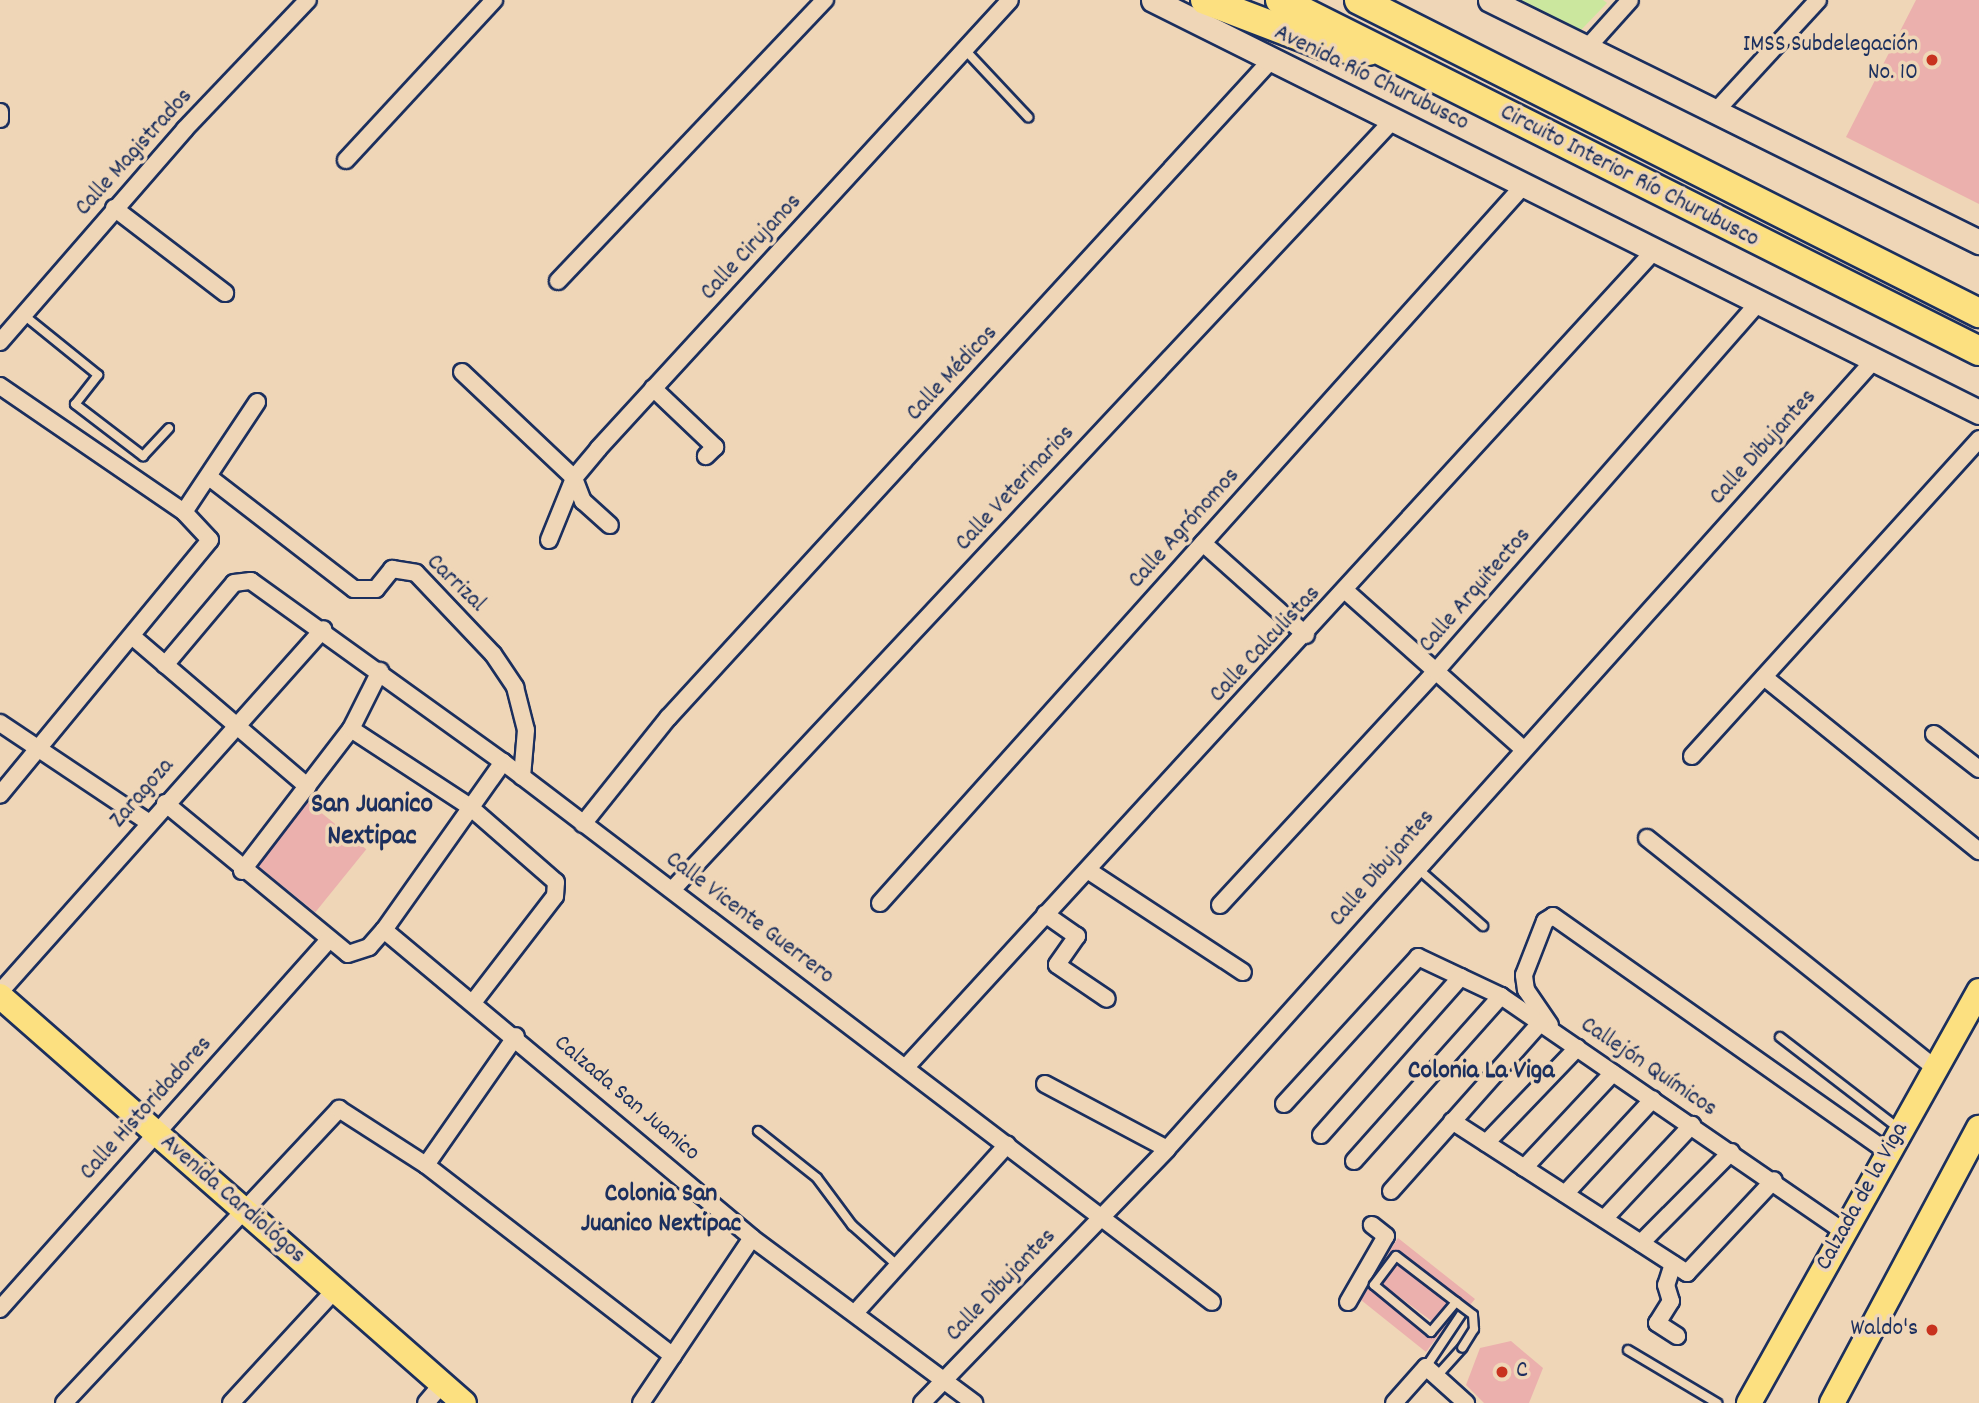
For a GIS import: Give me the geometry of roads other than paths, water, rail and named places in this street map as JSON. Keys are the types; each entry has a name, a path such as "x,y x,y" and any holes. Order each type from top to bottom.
{"highway":[{"path":"1205,0 1328,47 1386,53"},
{"name":"Circuito Interior Río Churubusco","path":"1280,0 1979,351"},
{"name":"Circuito Interior Río Churubusco","path":"1359,0 1979,313"},
{"path":"1383,0 1406,23"}],"main road":[{"name":"Avenida Río Churubusco","path":"1153,0 1979,411"},
{"path":"1490,0 1979,242"},
{"name":"Calzada de la Viga","path":"1749,1403 1979,991"},
{"name":"Avenida Cardiológos","path":"0,994 243,1211 464,1403"},
{"path":"1833,1402 1971,1162 1979,1128"}],"street":[{"name":"Calle Magistrados","path":"0,342 25,316 114,208 308,0"},
{"path":"346,160 494,0"},
{"path":"558,281 825,0"},
{"name":"Calle Cirujanos","path":"549,540 574,478 653,388 966,51 1010,0"},
{"path":"1587,48 1630,0"},
{"path":"1716,111 1818,0"},
{"name":"Calle Médicos","path":"583,824 668,718 1272,59"},
{"name":"Calle Veterinarios","path":"672,890 1393,120"},
{"name":"Calle Agrónomos","path":"880,903 1524,185"},
{"path":"114,208 225,293"},
{"name":"Calle Calculistas","path":"906,1067 1045,914 1089,871 1347,593 1655,250"},
{"name":"Calle Arquitectos","path":"1220,905 1436,671 1759,302"},
{"name":"Calle Dibujantes","path":"922,1403 1167,1149 1415,866 1875,359"},
{"path":"462,372 574,478 583,500 610,525"},
{"path":"0,386 184,512 209,535 207,546 0,795"},
{"path":"653,388 715,447 706,456"},
{"path":"184,512 257,402"},
{"path":"1692,756 1979,439"},
{"name":"Carrizal","path":"209,477 354,589 376,589 393,569 416,573 493,654 515,687 526,730 522,777"},
{"path":"1203,543 1306,635"},
{"name":"Calle Vicente Guerrero","path":"165,665 234,583 251,581 323,629 503,762 1213,1302"},
{"path":"1347,593 1522,748"},
{"name":"Zaragoza","path":"0,994 233,724 323,629"},
{"path":"133,637 308,787"},
{"path":"242,871 351,729 380,671"},
{"path":"1764,677 1979,851"},
{"path":"0,723 148,822"},
{"path":"351,729 470,807 556,883 555,896 474,1001"},
{"path":"1934,734 1979,769"},
{"path":"165,803 242,871 348,954 369,947 384,930 503,762"},
{"path":"1647,838 1935,1068"},
{"path":"1089,871 1243,972"},
{"path":"1045,914 1077,936 1057,965 1107,999"},
{"path":"1555,1033 1526,990 1524,975 1545,921 1553,916 1888,1152"},
{"name":"Calzada San Juanico","path":"384,930 516,1036 752,1238 975,1403"},
{"name":"Calle Historidadores","path":"0,1309 328,941"},
{"name":"Callejón Químicos","path":"1284,1104 1418,957 1501,996 1774,1180 1843,1231"},
{"path":"1321,1135 1461,978"},
{"path":"1354,1161 1501,996"},
{"path":"1391,1191 1540,1023"},
{"path":"426,1165 516,1036"},
{"path":"1486,1143 1577,1048"},
{"path":"1524,1168 1614,1073"},
{"path":"1045,1084 1167,1149"},
{"path":"1565,1194 1653,1099"},
{"path":"64,1403 331,1114 348,1111 426,1165 673,1356"},
{"path":"1452,1121 1687,1273 1774,1180"},
{"path":"1604,1219 1692,1125"},
{"path":"855,1313 1007,1145"},
{"path":"1641,1243 1731,1152"},
{"path":"1348,1302 1386,1236 1372,1224"},
{"path":"640,1403 752,1238"},
{"path":"1673,1264 1666,1285 1671,1301 1657,1324 1677,1336"},
{"path":"232,1403 335,1290"},
{"path":"1394,1403 1432,1371 1466,1403"},
{"path":"426,1403 442,1384"}],"lane":[{"path":"966,51 1028,117"},
{"path":"25,316 98,375 75,404 144,456 169,428"},
{"path":"1415,866 1483,926"},
{"path":"1780,1037 1901,1130"},
{"path":"758,1131 817,1178 852,1225 898,1266"},
{"path":"1432,1371 1462,1348 1476,1321 1456,1302 1396,1256 1374,1285 1431,1332 1456,1302"},
{"path":"1432,1371 1443,1338 1462,1313"},
{"path":"1628,1350 1717,1403"}],"place":[{"name":"IMSS Subdelegación No. 10","path":"1932,60"},
{"name":"Waldo's","path":"1932,1330"},
{"name":"C","path":"1502,1372"}],"district":[{"name":"San Juanico Nextipac","path":"372,822"},
{"name":"Colonia La Viga","path":"1481,1072"},
{"name":"Colonia San Juanico Nextipac","path":"661,1210"}]}
